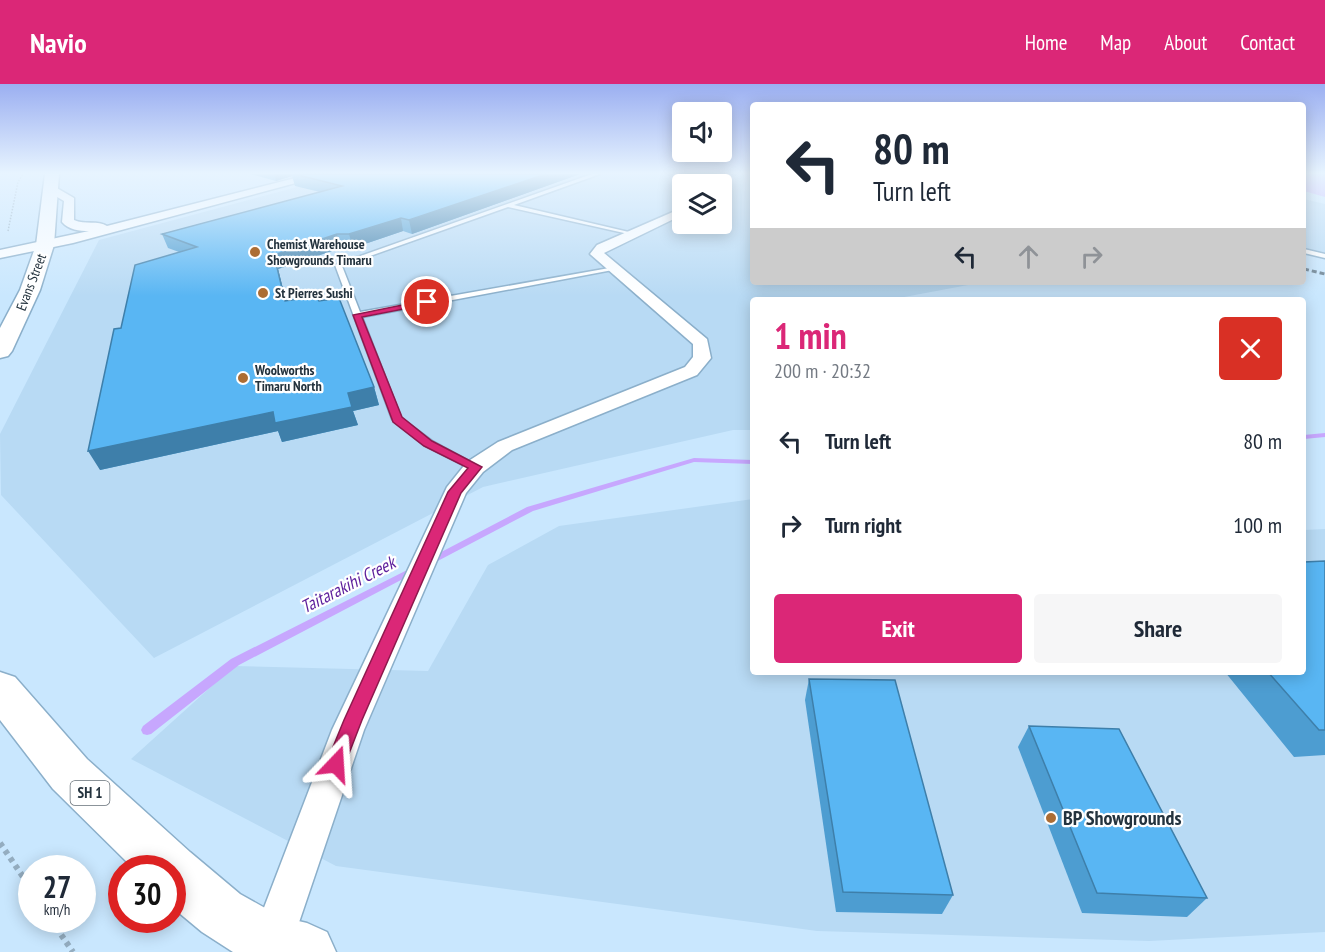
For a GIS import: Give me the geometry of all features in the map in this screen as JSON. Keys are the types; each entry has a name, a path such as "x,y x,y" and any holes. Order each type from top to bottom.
{"highway":[{"name":"Evans Street","path":"0,351 30,290 45,245 48,215"},
{"name":"SH 1","path":"0,689 70,774 156,855"},
{"name":"SH 1","path":"186,882 221,913 282,949"}],"street":[{"path":"69,215 68,222 72,225 122,227"},
{"path":"0,254 170,215"},
{"path":"282,949 348,730 455,492 475,467 505,446 691,371 702,358 701,343 597,254 602,248 672,216"},
{"path":"0,260 19,263 36,271"}],"lane":[{"path":"475,467 428,443 397,419 338,265 482,215"},
{"path":"549,215 632,234"},
{"path":"1306,251 1325,256"},
{"path":"357,315 615,269"}],"path":[{"path":"8,232 11,215"},
{"path":"0,843 18,869"},
{"path":"60,933 73,952"}],"shaded area":[{"path":"194,215 672,215 672,234 732,234 732,215 750,215 750,285 968,285 904,297 750,297 750,430 733,430 483,487 154,658 1,495 0,434 99,240"},
{"path":"1306,215 1325,215 1325,259 1306,254"},
{"path":"750,499 750,675 1306,675 1306,530 1325,529 1325,932 1149,941 817,931 336,866 131,759 234,666 428,671 488,565 559,526"}],"building":[{"path":"235,215 425,215 409,220 401,218 349,234 337,234 274,255 285,301 317,296 319,301 339,298 374,387 348,393 352,407 275,423 273,412 88,451 114,329 121,328 135,265 197,247 162,234"},
{"path":"1325,561 1325,730 1319,730 1271,675 1306,675 1306,562"},
{"path":"809,679 895,680 953,895 843,892"},
{"path":"1029,726 1119,729 1207,898 1097,893"}],"waterway":[{"name":"Taitarakihi Creek","path":"1306,437 1325,435"},
{"name":"Taitarakihi Creek","path":"429,562 530,509 694,460 750,462"},
{"name":"Taitarakihi Creek","path":"147,730 235,662 417,568"}],"railway":[{"path":"1306,269 1325,274"}],"place":[{"name":"Chemist Warehouse Showgrounds Timaru","path":"255,252"},
{"name":"St Pierres Sushi","path":"263,293"},
{"name":"Woolworths Timaru North","path":"243,378"},
{"name":"BP Showgrounds","path":"1051,818"}],"route":[{"path":"336,764 353,720 455,492 475,467 428,443 397,419 383,388 357,315 427,302"}]}
